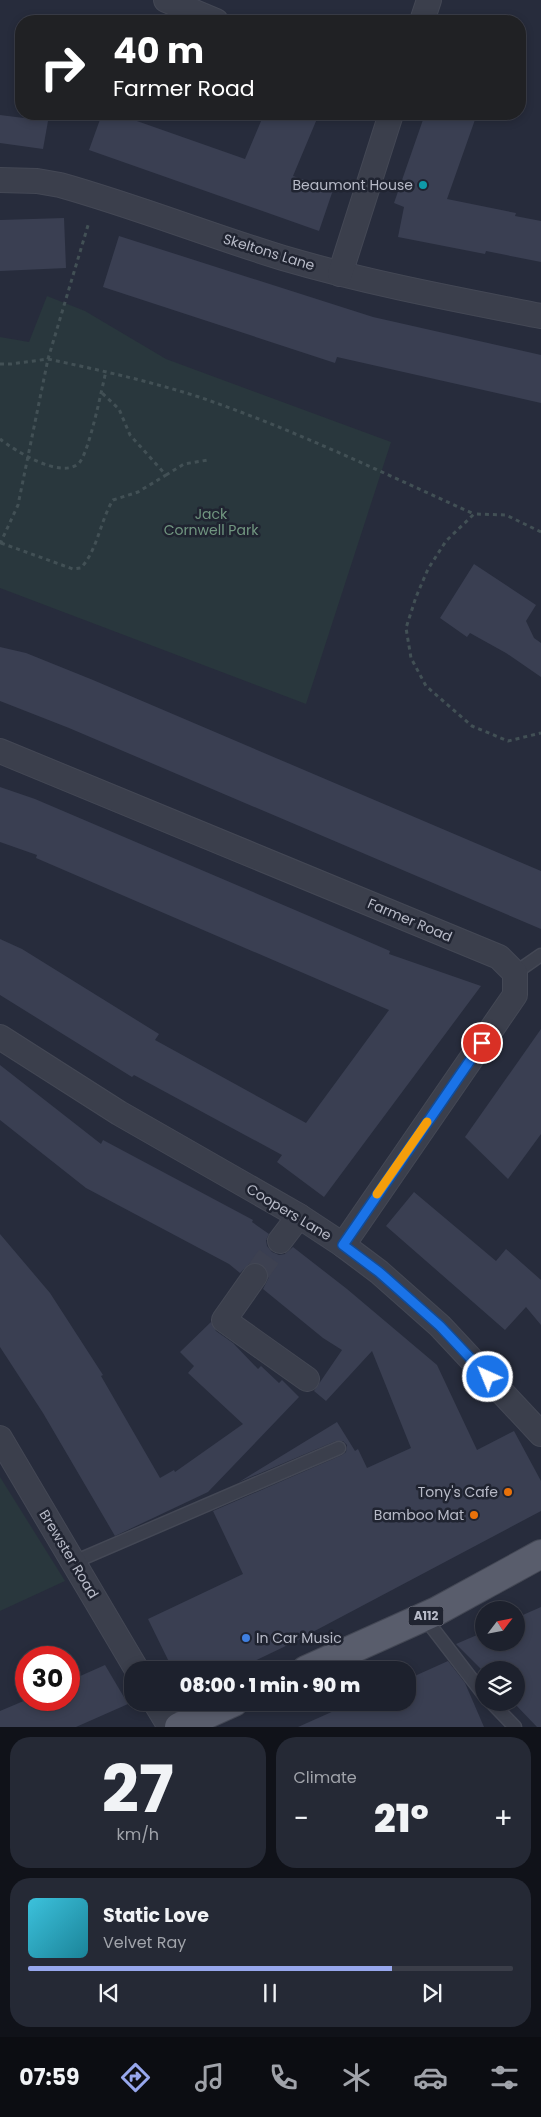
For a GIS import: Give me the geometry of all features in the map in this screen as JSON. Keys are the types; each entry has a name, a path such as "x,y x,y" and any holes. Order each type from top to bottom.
{"main road":[{"name":"A112","path":"326,1661 424,1617 541,1554"},
{"path":"179,1727 214,1711"}],"street":[{"path":"166,0 202,15"},
{"path":"424,15 429,0"},
{"path":"340,274 389,120"},
{"name":"Skeltons Lane","path":"0,180 53,183 97,195 171,222 340,274 541,316"},
{"name":"Farmer Road","path":"0,751 499,957 515,973"},
{"path":"343,1245 515,995 515,973"},
{"name":"Coopers Lane","path":"0,1036 118,1113 298,1216 343,1245 379,1272 440,1326 541,1434"},
{"path":"280,1242 298,1216"},
{"path":"255,1276 224,1320 307,1379"},
{"name":"Brewster Road","path":"0,1438 132,1661"},
{"path":"160,1711 170,1727"}],"lane":[{"path":"515,973 541,955"},
{"path":"74,1562 339,1448"},
{"path":"424,1617 475,1683"},
{"path":"499,1711 512,1726"}],"path":[{"path":"97,195 48,359 18,505 1,544 72,569 81,568 88,560 108,508 113,500 138,492 184,464 208,460"},
{"path":"0,364 48,359 128,376 199,397 283,428 474,514 506,515 541,532"},
{"path":"0,439 28,457 62,468 68,469 80,462 89,439 106,371"},
{"path":"101,392 119,409 130,435 166,475"},
{"path":"474,514 446,541 428,569 416,596 406,628 412,658 426,686 472,726 508,741 541,733"}],"green space":[{"name":"Jack Cornwell Park","path":"47,296 85,311 166,359 391,442 306,704 0,588 0,337 29,342"},
{"path":"0,1477 65,1581 0,1611"}],"building":[{"path":"0,115 15,117 15,120 48,121 43,149 0,143"},
{"path":"100,120 134,120 245,159 261,120 316,120 293,176 333,190 319,231 89,150"},
{"name":"Beaumont House","path":"423,120 475,120 447,199 516,213 515,216 541,221 541,262 486,251 485,254 398,237 404,207 394,203"},
{"path":"64,218 66,268 0,271 0,220"},
{"path":"119,236 373,317 541,355 541,403 337,357 335,363 103,287"},
{"path":"474,564 536,605 526,621 534,638 541,643 541,677 506,653 470,633 467,637 440,618"},
{"path":"0,647 26,653 93,680 541,871 541,929 69,728 0,701"},
{"path":"0,787 35,799 309,916 390,951 389,954 481,986 324,1197 277,1162 282,1155 134,1075 132,1077 0,995 0,939 22,949 159,1034 155,1040 306,1123 389,1010 36,858 37,855 0,842"},
{"path":"541,1029 541,1134 508,1179 465,1137"},
{"path":"0,1065 101,1144 103,1140 253,1220 252,1222 269,1234 266,1240 267,1246 272,1252 279,1255 285,1254 293,1247 347,1289 437,1365 477,1450 514,1431 541,1481 541,1511 255,1661 169,1661 148,1619 243,1574 213,1511 342,1455 346,1452 347,1445 343,1441 336,1441 239,1482 337,1422 355,1451 358,1449 367,1468 411,1448 372,1351 326,1401 314,1391 342,1350 323,1338 263,1289 269,1277 268,1271 263,1265 257,1262 250,1263 240,1273 229,1264 86,1188 0,1120"},
{"path":"414,1192 496,1261 506,1249 541,1280 541,1325 526,1307 505,1330 386,1226"},
{"path":"0,1234 50,1293 103,1375 101,1376 160,1478 174,1470 175,1472 243,1424 188,1373 194,1366 180,1352 211,1322 216,1331 233,1343 258,1369 261,1366 279,1383 282,1380 299,1397 208,1492 115,1536 43,1413 0,1347"},
{"path":"541,1607 541,1727 537,1727 522,1711 525,1711 525,1661 475,1661 475,1663 456,1644 475,1636 475,1651 525,1651 525,1614"},
{"path":"448,1661 465,1683 475,1706 475,1711 477,1711 484,1727 298,1727 334,1711 416,1711 416,1675"},
{"path":"105,1665 124,1697 124,1706 76,1727 0,1727 0,1711 15,1705 15,1711 80,1711 80,1676"}],"tunnel":[{"path":"255,1276 280,1241"}],"slow traffic":[{"path":"377,1194 427,1122"}],"place":[{"name":"Beaumont House","path":"423,185"},
{"name":"Tony's Cafe","path":"508,1492"},
{"name":"Bamboo Mat","path":"474,1515"},
{"name":"In Car Music","path":"246,1638"}],"route":[{"path":"482,1043 343,1245 379,1272 440,1326 488,1377"}]}
